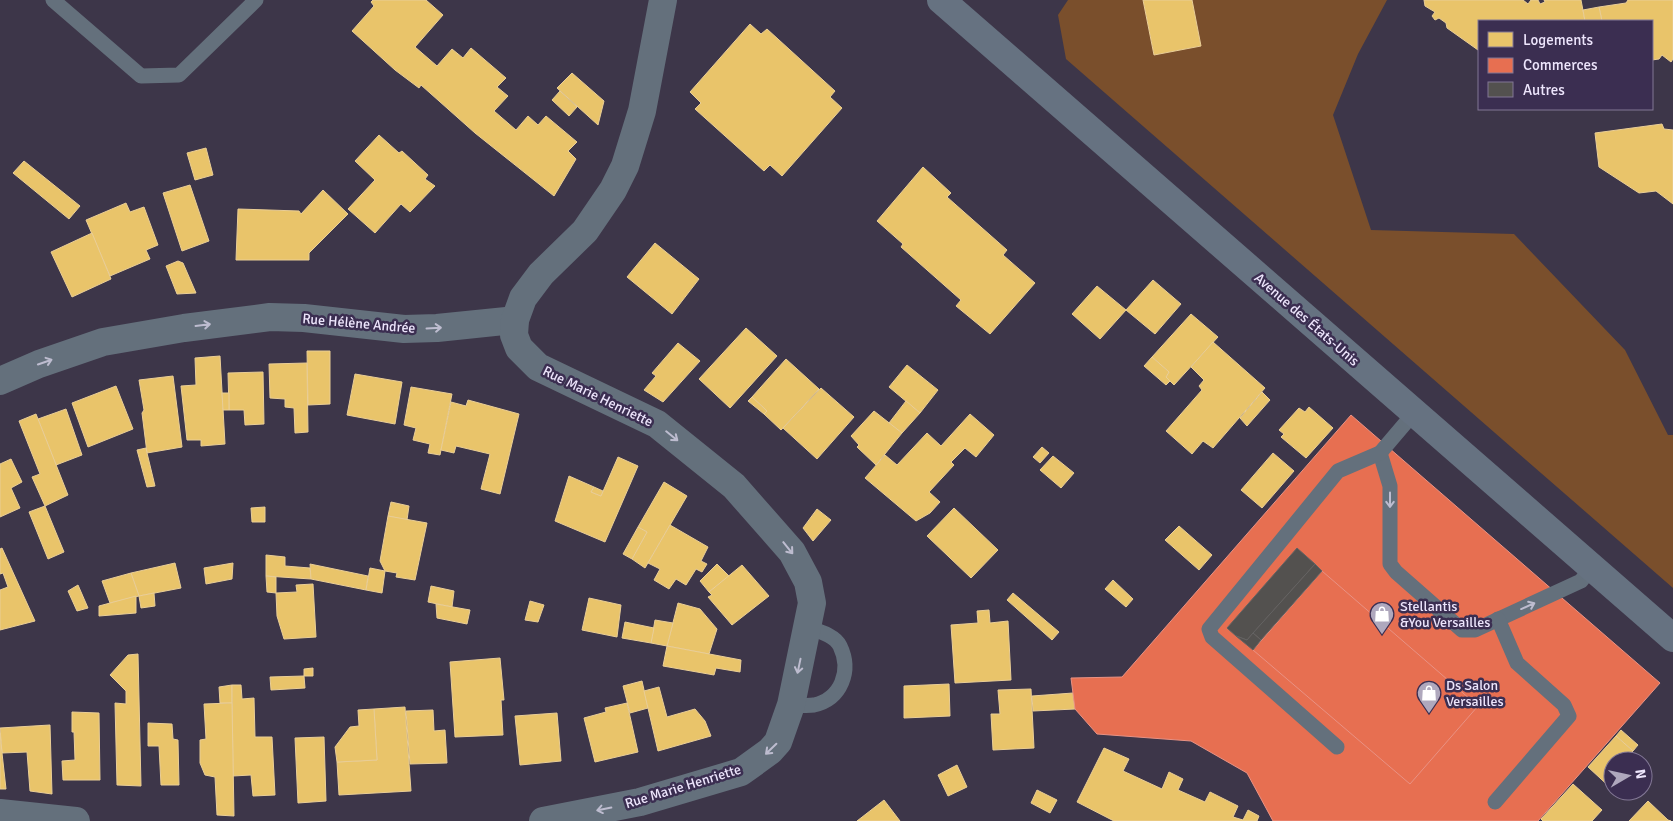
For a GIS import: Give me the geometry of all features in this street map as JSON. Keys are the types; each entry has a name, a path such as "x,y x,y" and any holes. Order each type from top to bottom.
{"main road":[{"name":"Avenue des États-Unis","path":"941,0 1673,638"}],"street":[{"path":"514,320 522,298 541,274 585,231 613,190 625,166 642,111 663,0"},
{"name":"Rue Hélène Andrée","path":"0,381 39,364 103,342 184,328 270,317 304,318 404,329 514,320"},
{"name":"Rue Marie Henriette","path":"514,320 514,335 519,348 538,367 657,424 734,486 792,552 808,582 812,603 791,705 778,742 770,751 741,772 640,802 542,821"},
{"path":"0,813 76,821"}],"lane":[{"path":"53,0 140,76 179,75 256,0"},
{"path":"1337,747 1212,637 1208,629 1338,471 1380,453 1414,413"},
{"path":"1380,453 1390,486 1390,564 1396,572 1462,630 1475,630 1581,581 1592,567"},
{"path":"1495,802 1569,716 1564,705 1517,663 1498,619"},
{"path":"791,705 814,705 833,696 844,682 845,666 840,645 828,635 807,628"}],"shaded area":[{"path":"1068,0 1143,0 1154,55 1201,46 1192,0 1387,0 1358,54 1333,115 1371,230 1514,234 1625,350 1668,435 1673,435 1673,588 1066,59 1058,15"}],"building: Logements":[{"path":"373,0 426,0 443,15 415,47 437,66 452,49 463,58 471,48 506,78 497,87 508,96 494,111 516,130 528,116 538,125 546,116 577,142 568,151 576,159 554,196 475,133 421,85 419,88 395,70 352,31 374,6 371,2"},
{"path":"1143,0 1192,0 1201,46 1154,55"},
{"path":"1424,0 1523,0 1528,4 1531,0 1538,0 1540,4 1545,2 1544,0 1581,0 1585,20 1478,20 1478,50 1447,28 1446,23 1439,18 1435,20 1432,16 1435,12 1425,6"},
{"path":"1628,0 1673,0 1673,59 1671,62 1662,55 1659,59 1653,60 1653,20 1602,20 1599,7 1626,3"},
{"path":"1599,7 1602,20 1585,20 1583,10"},
{"path":"750,24 761,34 767,29 835,91 830,97 842,108 782,176 770,165 764,171 695,109 701,103 690,92"},
{"path":"572,73 604,101 598,125 557,88"},
{"path":"560,91 577,107 569,116 552,100"},
{"path":"1662,124 1664,129 1673,130 1673,204 1656,191 1639,193 1599,167 1595,133"},
{"path":"379,135 399,153 402,151 428,175 425,179 435,186 410,212 401,204 375,233 348,209 375,180 355,161"},
{"path":"206,148 213,175 195,180 187,153"},
{"path":"24,161 80,206 69,219 13,173"},
{"path":"923,167 951,193 947,197 1007,250 1003,255 1035,283 990,334 956,306 961,300 901,247 903,244 877,221"},
{"path":"190,185 209,241 182,251 163,193"},
{"path":"323,190 348,214 309,253 309,260 236,260 238,209 299,211 301,214"},
{"path":"126,203 130,212 144,207 158,245 146,250 150,259 110,276 86,220"},
{"path":"92,233 111,279 72,297 51,252"},
{"path":"655,243 699,279 672,314 627,277"},
{"path":"178,261 183,263 196,293 177,294 166,266"},
{"path":"1153,280 1181,304 1155,334 1126,310"},
{"path":"1097,286 1126,310 1100,339 1072,314"},
{"path":"1191,314 1218,337 1174,385 1166,377 1169,372 1152,357"},
{"path":"746,328 777,356 730,408 699,379"},
{"path":"1213,342 1265,388 1213,448 1203,441 1192,454 1166,431 1202,390 1199,386 1204,380 1191,367"},
{"path":"678,343 700,361 663,402 644,390 656,376 652,373"},
{"path":"307,351 330,351 330,404 308,405"},
{"path":"220,356 225,444 201,446 201,440 187,440 181,386 196,385 195,358"},
{"path":"1152,357 1169,372 1166,377 1170,381 1166,385 1144,366"},
{"path":"786,359 819,389 781,430 764,414 767,411 752,397"},
{"path":"307,363 308,432 295,433 294,408 285,407 285,399 270,398 269,364"},
{"path":"907,365 938,390 920,413 889,387"},
{"path":"263,372 264,424 245,425 244,410 229,410 228,373"},
{"path":"355,374 402,382 395,424 347,415"},
{"path":"173,376 182,447 147,453 142,413 144,410 139,380"},
{"path":"116,386 133,429 88,447 72,403"},
{"path":"411,387 452,394 440,455 428,453 430,444 413,440 416,428 404,425"},
{"path":"821,388 854,417 817,459 783,428"},
{"path":"1262,392 1270,400 1247,426 1240,418"},
{"path":"222,393 229,393 229,410 223,410"},
{"path":"752,397 767,411 764,414 748,401"},
{"path":"468,400 519,414 500,494 481,489 490,454 456,446 454,453 441,450 451,402 466,406"},
{"path":"906,401 920,413 902,433 889,423"},
{"path":"1309,407 1333,428 1306,458 1281,437 1284,434 1279,430 1299,408 1305,412"},
{"path":"66,409 82,455 56,465 38,419"},
{"path":"874,411 902,433 876,465 857,447 859,445 851,436"},
{"path":"36,414 68,495 45,506 32,477 40,474 19,421"},
{"path":"970,414 994,435 976,457 965,448 951,462 954,465 929,492 940,502 930,513 916,521 865,478 885,455 897,465 927,433 941,446"},
{"path":"1042,447 1049,453 1040,463 1033,457"},
{"path":"146,448 155,486 147,487 137,450"},
{"path":"1273,453 1294,471 1262,508 1241,490"},
{"path":"1053,456 1074,473 1061,488 1040,470"},
{"path":"618,457 638,466 605,542 555,521 569,476 594,487 591,492 601,496"},
{"path":"11,459 22,482 11,488 20,508 0,517 0,464"},
{"path":"664,482 687,496 645,568 632,559 647,532 638,527"},
{"path":"594,487 603,491 601,496 591,492"},
{"path":"391,502 409,506 407,520 388,516"},
{"path":"45,506 64,552 48,559 29,512"},
{"path":"265,507 265,522 252,522 251,508"},
{"path":"954,508 998,550 971,578 927,536"},
{"path":"817,509 831,520 813,541 803,528"},
{"path":"388,516 427,523 415,580 396,577 397,573 385,571 380,561"},
{"path":"670,525 708,547 701,561 707,564 702,572 696,569 686,585 676,579 669,589 654,580 660,569 648,563"},
{"path":"1179,526 1212,555 1199,570 1165,540"},
{"path":"638,527 647,532 632,559 623,554"},
{"path":"2,548 35,621 0,630 0,590 8,587 3,573 0,574 0,549"},
{"path":"266,555 285,557 285,566 310,568 311,579 266,576"},
{"path":"175,563 181,588 139,596 131,573"},
{"path":"233,563 232,579 206,584 204,568"},
{"path":"310,564 368,576 366,590 311,579"},
{"path":"717,564 729,576 709,592 700,581"},
{"path":"742,565 769,596 732,625 708,597 712,595 709,592"},
{"path":"370,568 385,571 382,593 366,590"},
{"path":"131,573 139,596 110,603 102,581"},
{"path":"266,576 276,577 276,593 267,592"},
{"path":"1113,580 1133,599 1126,607 1105,589"},
{"path":"313,584 316,637 284,639 277,616 276,593 297,592 296,585"},
{"path":"78,585 88,608 77,611 68,591"},
{"path":"431,586 454,591 452,607 428,602"},
{"path":"154,593 155,606 141,608 139,596"},
{"path":"1013,593 1059,632 1052,640 1007,600"},
{"path":"136,596 136,613 99,616 99,606"},
{"path":"589,598 621,605 617,637 582,630"},
{"path":"530,601 544,605 538,622 525,620"},
{"path":"678,603 700,609 717,629 709,654 667,646"},
{"path":"436,604 470,610 467,624 437,618"},
{"path":"989,610 990,623 1008,621 1011,680 955,683 951,625 978,623 977,611"},
{"path":"655,620 673,623 667,646 651,643"},
{"path":"625,622 654,628 651,643 622,638"},
{"path":"667,646 741,660 740,672 716,668 714,675 663,666"},
{"path":"138,654 141,786 117,785 115,703 126,704 126,691 110,675 128,655"},
{"path":"500,658 504,700 501,700 503,735 455,737 450,662"},
{"path":"313,668 313,676 304,676 304,669"},
{"path":"304,676 305,688 271,690 270,677"},
{"path":"642,681 648,708 630,713 623,686"},
{"path":"949,684 950,716 904,718 904,686"},
{"path":"232,685 232,703 220,703 219,687"},
{"path":"232,685 241,685 242,699 254,698 255,737 272,737 275,795 253,796 251,775 233,776"},
{"path":"659,687 667,717 695,709 705,721 711,736 658,751 644,691"},
{"path":"1031,689 1034,748 993,750 991,714 1000,714 998,690"},
{"path":"1073,693 1075,709 1033,711 1032,696"},
{"path":"232,703 234,816 217,815 215,777 205,775 200,763 200,740 206,739 204,704"},
{"path":"627,703 638,752 595,762 584,718 606,712 605,708"},
{"path":"405,707 411,791 339,795 337,762 377,760 374,709"},
{"path":"374,709 377,760 337,762 335,747 350,727 359,726 358,710"},
{"path":"433,710 434,731 445,730 447,763 410,764 406,711"},
{"path":"72,712 99,713 100,780 63,780 62,761 75,760"},
{"path":"557,713 561,761 520,765 515,716"},
{"path":"148,723 172,724 173,739 178,740 179,785 161,785 159,746 148,746"},
{"path":"50,725 52,794 30,791 27,752 2,753 0,728"},
{"path":"1621,730 1638,745 1633,751 1616,736"},
{"path":"0,733 2,753 6,789 0,789"},
{"path":"1616,736 1633,751 1603,751 1603,781 1588,767"},
{"path":"324,737 326,801 298,803 295,738"},
{"path":"1104,748 1129,759 1123,771 1162,789 1169,772 1183,779 1178,790 1205,802 1210,792 1238,806 1233,817 1243,820 1248,810 1259,816 1257,821 1114,821 1077,802"},
{"path":"957,765 967,787 948,796 938,775"},
{"path":"1573,784 1602,810 1592,821 1543,821 1541,819"},
{"path":"1037,790 1057,800 1050,813 1031,803"},
{"path":"884,800 900,821 857,821"},
{"path":"1648,801 1671,821 1629,821"}],"building: Commerces":[{"name":"Stellantis &You Versailles","path":"1351,415 1660,683 1538,821 1273,821 1247,773 1191,741 1097,734 1075,709 1071,678 1122,677"},
{"path":"1322,571 1478,706 1410,784 1253,650"}],"building: Autres":[{"path":"1297,548 1315,564 1247,640 1236,636 1227,628"},
{"path":"1315,564 1322,571 1261,640 1253,633"},
{"path":"1253,633 1261,640 1253,650 1236,636 1247,640"}],"place":[{"name":"Stellantis &You Versailles","path":"1382,635"},
{"name":"Ds Salon Versailles","path":"1429,714"}]}
